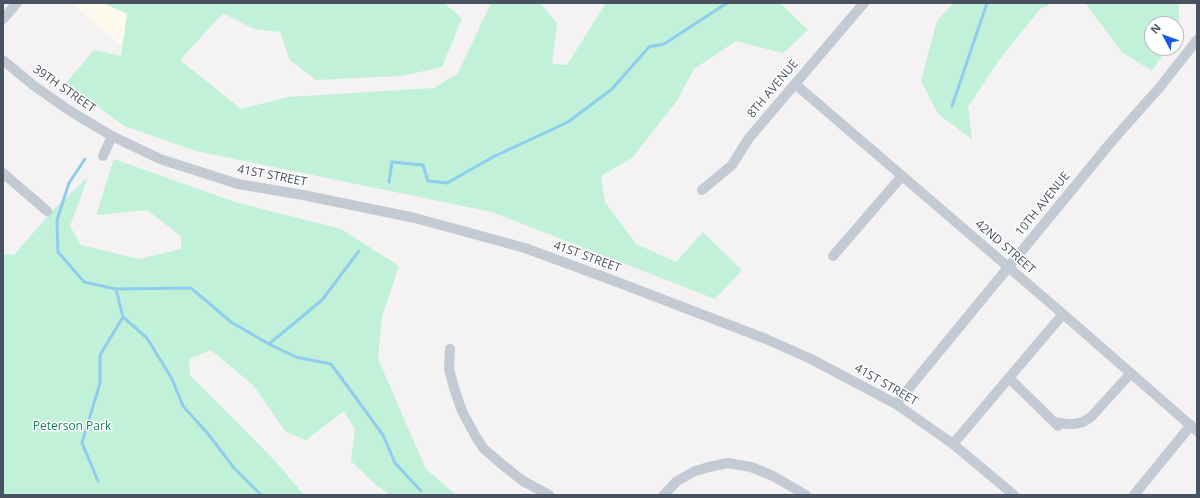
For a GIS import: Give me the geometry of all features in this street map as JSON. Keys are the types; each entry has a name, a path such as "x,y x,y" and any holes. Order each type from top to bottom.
{"street":[{"path":"3,20 17,3"},
{"name":"8TH AVENUE","path":"702,190 732,165 749,138 864,3"},
{"name":"10TH AVENUE","path":"896,404 1112,141 1160,87 1197,40"},
{"name":"39TH STREET","path":"3,60 70,111 112,136"},
{"name":"42ND STREET","path":"795,84 1194,428"},
{"path":"103,156 112,136"},
{"name":"41ST STREET","path":"112,136 160,159 238,184 302,195 415,218 525,248 766,339 811,359 896,404 953,444 1014,495"},
{"path":"3,173 47,211"},
{"path":"833,256 902,176"},
{"path":"953,444 1063,314"},
{"path":"450,349 449,369 454,388 462,411 484,449 523,481 549,495"},
{"path":"1009,378 1058,425 1083,422 1091,417 1131,373"},
{"path":"1134,495 1194,428"},
{"path":"664,495 677,481 695,471 709,466 728,463 752,467 773,476 806,495"}],"shaded area":[{"path":"71,3 157,3 120,45"}],"green space":[{"path":"103,3 444,3 462,18 442,67 401,76 316,80 290,60 280,32 254,29 223,13 180,60 241,109 288,97 434,88 458,73 491,3 540,3 557,23 552,64 567,65 606,3 780,3 808,30 783,53 736,41 694,69 676,102 632,158 601,176 605,202 636,244 676,262 703,232 742,270 715,299 492,212 196,151 124,126 66,83 94,50 121,56 127,14"},
{"path":"953,3 1052,3 1040,9 999,60 968,107 972,139 938,114 921,81 937,21"},
{"path":"1085,3 1179,3 1179,16 1144,16 1144,56 1162,56 1152,71 1122,52"},
{"name":"Peterson Park","path":"114,159 235,202 341,229 399,266 382,316 378,359 426,469 456,495 390,495 375,484 351,461 355,429 344,411 306,440 286,432 253,385 211,350 189,359 190,375 277,463 304,495 3,495 3,254 14,255 52,211 88,177 70,226 81,245 139,259 181,249 181,236 147,210 96,215"}],"waterway":[{"path":"389,182 392,162 423,165 428,181 447,183 493,157 568,122 612,89 649,47 664,44 727,3"},
{"path":"952,106 987,3"},
{"path":"85,159 69,183 57,220 58,252 84,282 116,289 191,288 231,322 269,344 296,357 331,364 383,435 395,463 421,491"},
{"path":"269,344 322,300 359,251"},
{"path":"98,481 82,443 100,383 100,355 123,317 116,289"},
{"path":"123,317 147,338 172,379 183,406 209,435 234,468 261,495"}]}
